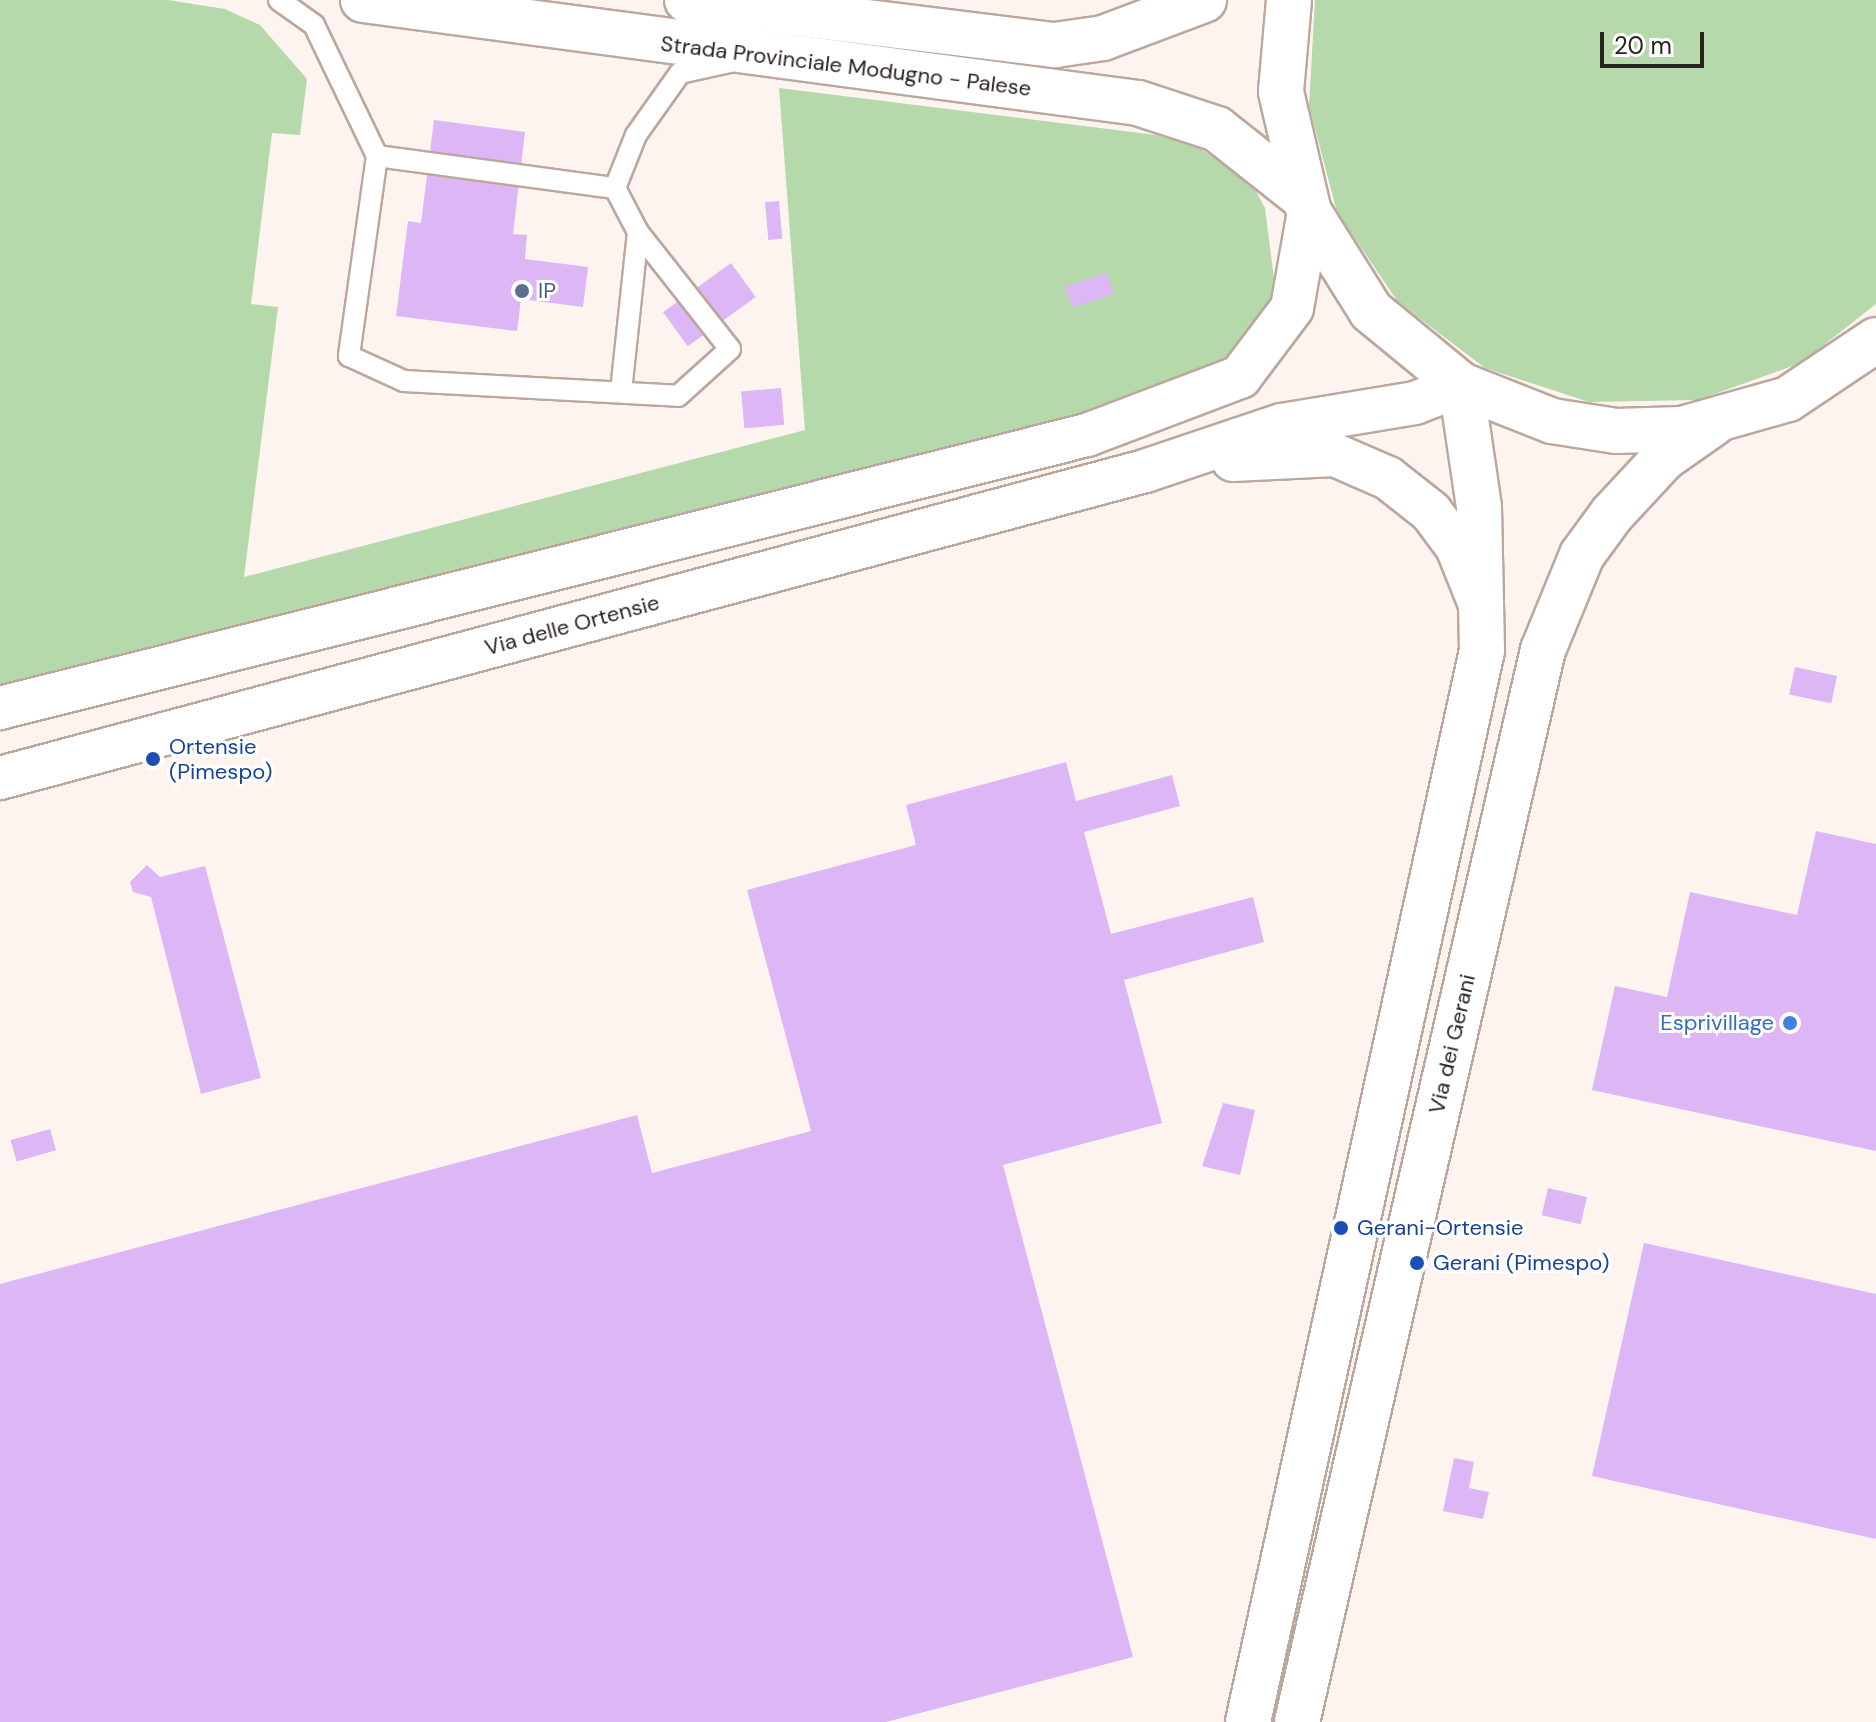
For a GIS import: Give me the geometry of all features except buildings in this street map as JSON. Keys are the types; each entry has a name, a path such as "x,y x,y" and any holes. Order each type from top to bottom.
{"street":[{"name":"Strada Provinciale Modugno - Palese","path":"363,0 1178,112 1217,129 1306,205 1371,311 1461,385 1520,412 1583,427 1649,431 1714,423 1788,399 1869,350"},
{"name":"Strada Provinciale Modugno - Palese","path":"687,0 1055,45 1103,38 1204,0"},
{"name":"Strada Provinciale Modugno - Palese","path":"1289,0 1281,92 1306,205"},
{"path":"0,708 1087,435 1240,377 1292,308 1306,205"},
{"path":"1145,471 1282,425 1415,403 1461,385 1484,616 1465,740 1248,1722"},
{"name":"Via dei Gerani","path":"1297,1722 1543,650 1582,555 1612,514 1664,458 1714,423"},
{"path":"1145,471 1281,453 1360,464 1431,512 1457,547 1484,616"},
{"name":"Via delle Ortensie","path":"0,778 1145,471"}],"lane":[{"path":"279,0 314,25 377,156 349,356 404,381 678,396 730,349 638,232 615,188 636,135 680,73 755,56"},
{"path":"377,156 615,188"},
{"path":"621,392 638,232"}],"green space":[{"path":"0,0 168,0 225,9 260,25 307,79 300,135 272,133 251,304 278,307 244,577 805,430 779,88 1156,135 1198,147 1252,184 1265,208 1276,295 1228,363 1182,388 0,698"},
{"path":"1315,0 1876,0 1876,304 1801,363 1698,400 1589,402 1485,368 1398,302 1337,212 1309,106"}],"place":[{"name":"IP","path":"522,291"},
{"name":"Ortensie (Pimespo)","path":"153,759"},
{"name":"Esprivillage","path":"1790,1023"},
{"name":"Gerani-Ortensie","path":"1341,1228"},
{"name":"Gerani (Pimespo)","path":"1417,1263"}]}
